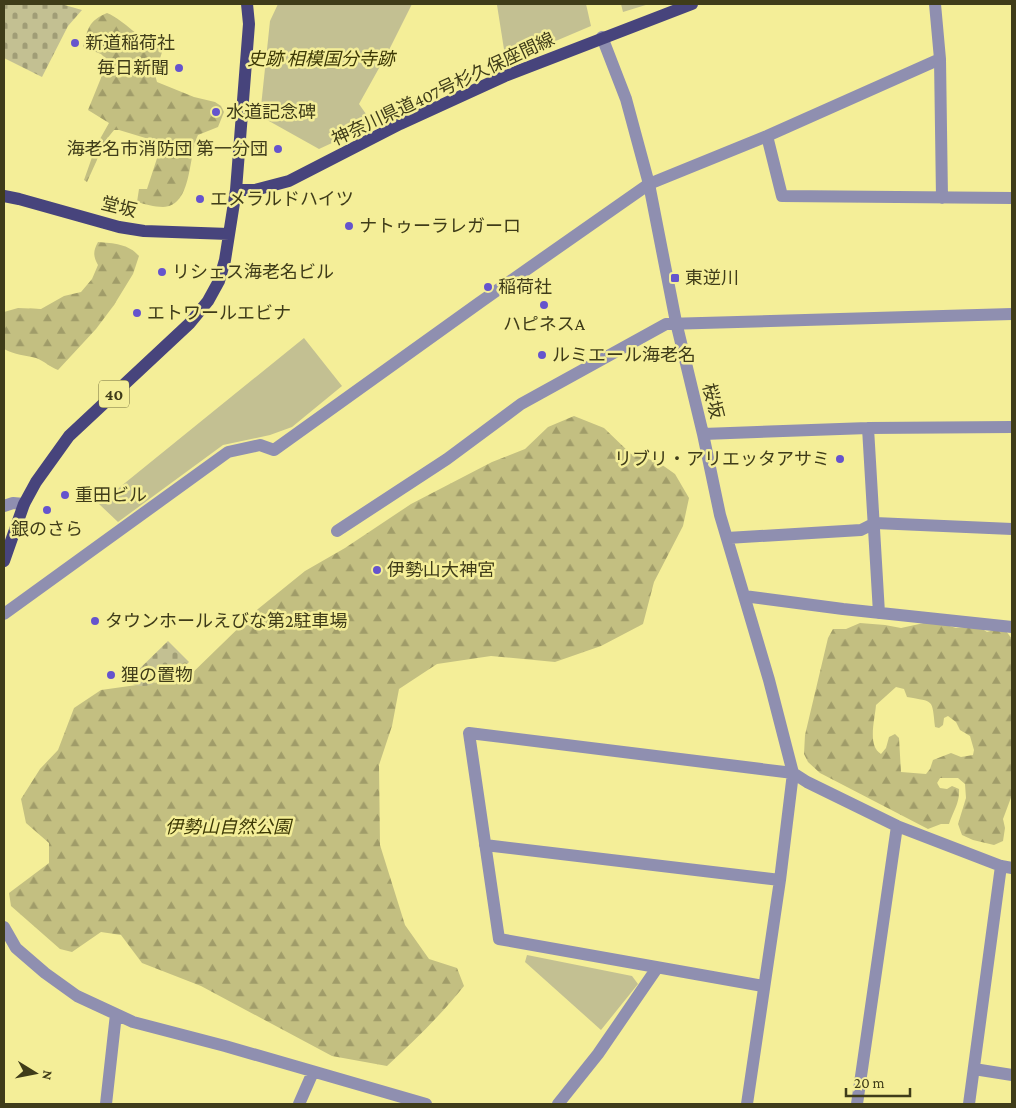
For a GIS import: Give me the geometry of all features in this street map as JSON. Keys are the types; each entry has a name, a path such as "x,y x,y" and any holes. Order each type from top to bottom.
{"main road":[{"name":"40","path":"4,561 24,504 36,482 69,436 184,328 208,301 219,281 225,260 236,190 249,24 247,4"},
{"name":"神奈川県道407号杉久保座間線","path":"236,190 255,190 289,181 400,124 496,80 602,37 692,4"},
{"name":"堂坂","path":"4,196 144,231 229,234"}],"street":[{"path":"934,4 940,59 942,198"},
{"name":"桜坂","path":"602,37 626,99 649,184 676,322 720,515 769,680 793,773"},
{"path":"4,614 228,452 260,445 274,450 649,184 767,136 940,59"},
{"path":"767,136 782,196 1012,198"},
{"path":"337,531 447,459 521,404 666,324 676,322 1012,314"},
{"path":"703,434 868,428 1012,427"},
{"path":"868,428 880,613"},
{"path":"4,506 13,503 24,504"},
{"path":"727,538 860,530 875,523 1012,529"},
{"path":"744,596 1012,627"},
{"path":"763,986 499,939 469,733 793,773 807,782 897,826 1006,867 969,1104"},
{"path":"747,1104 780,880 793,773"},
{"path":"857,1104 897,826"},
{"path":"485,845 780,880"},
{"path":"4,927 16,948 45,973 77,996 133,1022 426,1104"},
{"path":"558,1104 598,1054 657,968"},
{"path":"106,1104 116,1014"},
{"path":"974,1070 1012,1075"},
{"path":"299,1104 313,1072"}],"green space":[{"path":"4,4 61,4 82,10 68,26 42,77 4,58"},
{"name":"史跡 相模国分寺跡","path":"278,4 412,4 359,104 373,124 319,149 260,116 270,21"},
{"path":"487,4 586,4 591,26 506,62 497,5"},
{"path":"621,4 649,4 623,12"},
{"path":"107,13 114,16 138,35 159,45 162,52 155,75 157,82 194,97 215,102 221,106 224,112 218,127 198,135 185,189 180,198 173,204 160,207 137,202 139,189 147,189 162,143 119,130 114,130 106,140 87,182 84,180 96,146 109,123 88,110 101,78 105,58 101,54 83,47 92,23"},
{"path":"98,242 126,247 139,256 133,274 114,305 96,329 58,370 36,358 16,354 4,349 4,312 18,308 41,309 64,296 81,292 92,279 98,265 94,254"},
{"path":"304,338 342,386 292,427 270,435 223,445 118,522 99,504"},
{"name":"伊勢山自然公園","path":"574,416 604,428 631,454 658,462 675,474 689,498 683,526 654,582 643,624 601,646 555,662 491,656 437,664 399,689 392,726 379,765 380,845 405,925 429,959 457,968 464,986 427,1028 387,1066 332,1056 201,986 142,963 121,935 101,932 72,952 60,949 11,906 9,893 49,863 49,843 26,823 21,799 40,769 58,750 74,708 101,690 185,680 258,609 305,571 345,548 411,504 492,462 525,449 548,427"},
{"path":"860,623 901,628 924,623 943,624 956,628 978,626 987,632 994,630 1006,631 1012,639 1012,795 1003,819 1005,828 1003,841 994,845 962,835 958,824 966,798 965,784 958,778 940,778 937,783 940,788 947,789 952,786 959,789 957,803 949,824 941,824 928,829 820,773 808,762 804,754 805,735 828,638 833,629 846,629","holes":["896,687 904,689 907,697 930,703 935,727 939,728 943,725 944,718 948,716 956,722 960,730 970,736 974,750 973,755 961,757 951,753 933,760 926,774 901,772 899,738 895,734 889,737 886,748 881,754 874,745 873,739 876,705"]},
{"path":"168,641 189,662 186,665 163,673 152,685 139,686 130,683 128,680"},
{"path":"527,955 632,976 638,984 601,1030 525,962"}],"place":[{"name":"新道稲荷社","path":"75,43"},
{"name":"毎日新聞","path":"179,68"},
{"name":"水道記念碑","path":"216,112"},
{"name":"海老名市消防団 第一分団","path":"278,149"},
{"name":"エメラルドハイツ","path":"200,199"},
{"name":"ナトゥーラレガーロ","path":"349,226"},
{"name":"リシェス海老名ビル","path":"162,272"},
{"name":"東逆川","path":"675,278"},
{"name":"稲荷社","path":"488,287"},
{"name":"ハピネスA","path":"544,305"},
{"name":"エトワールエビナ","path":"137,313"},
{"name":"ルミエール海老名","path":"542,355"},
{"name":"リブリ・アリエッタアサミ","path":"840,459"},
{"name":"重田ビル","path":"65,495"},
{"name":"銀のさら","path":"47,510"},
{"name":"伊勢山大神宮","path":"377,570"},
{"name":"タウンホールえびな第2駐車場","path":"95,621"},
{"name":"狸の置物","path":"111,675"}]}
